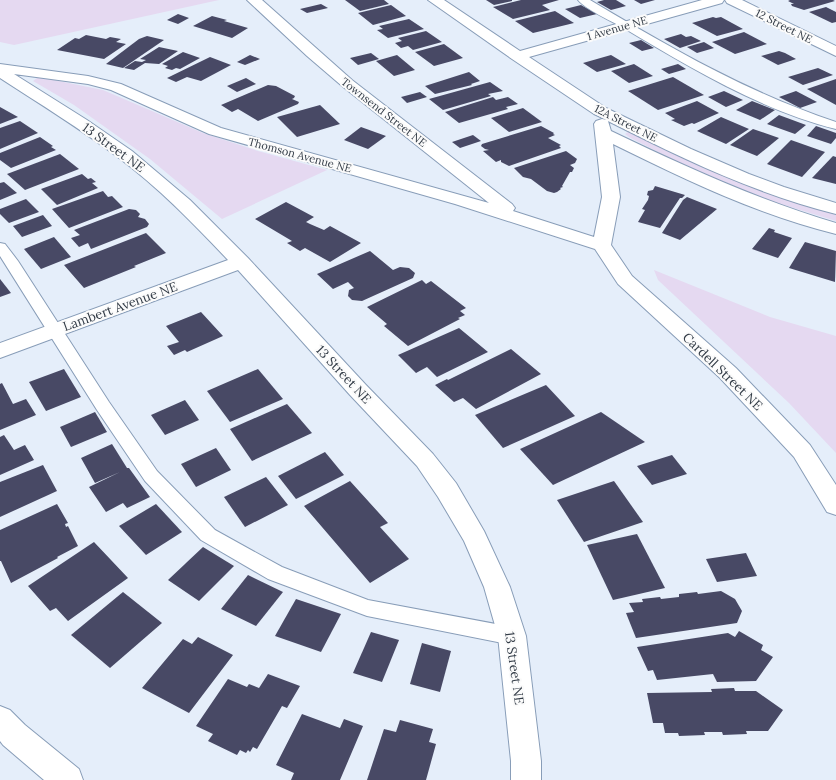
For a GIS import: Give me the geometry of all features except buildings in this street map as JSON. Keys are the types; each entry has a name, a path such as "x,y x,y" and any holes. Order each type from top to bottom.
{"street":[{"name":"Townsend Street NE","path":"254,0 347,83 518,217"},
{"name":"12A Street NE","path":"435,0 600,111 685,153 743,178 778,191 836,209"},
{"name":"1 Avenue NE","path":"517,56 717,0"},
{"name":"12 Street NE","path":"732,0 836,52"},
{"name":"Thomson Avenue NE","path":"0,68 88,80 116,87 135,94 172,113 214,131 518,217 602,245"},
{"name":"13 Street NE","path":"0,72 81,123 157,180 184,204 241,262 358,390 425,460 447,490 475,538 497,587 512,636 526,761 526,780"},
{"path":"600,111 611,197 602,245"},
{"name":"12A Street NE","path":"604,134 665,163 754,202 836,229"},
{"name":"Cardell Street NE","path":"602,245 625,280 728,373 802,451 836,505"},
{"name":"Lambert Avenue NE","path":"0,351 241,262"},
{"path":"0,720 14,735 68,780"}],"lane":[{"path":"583,0 724,81 761,99 836,126"},
{"path":"0,246 14,264 103,406 151,476 208,535 276,573 367,608 512,636"}],"shaded area":[{"path":"0,0 219,0 14,45 0,42"},
{"path":"37,78 44,78 103,90 203,133 258,151 327,170 222,219 150,159 74,105 33,81"},
{"path":"628,132 756,189 836,215 836,221 755,196 687,167 629,137 625,134"},
{"path":"654,270 770,317 836,336 836,453 789,403 658,280"}]}
